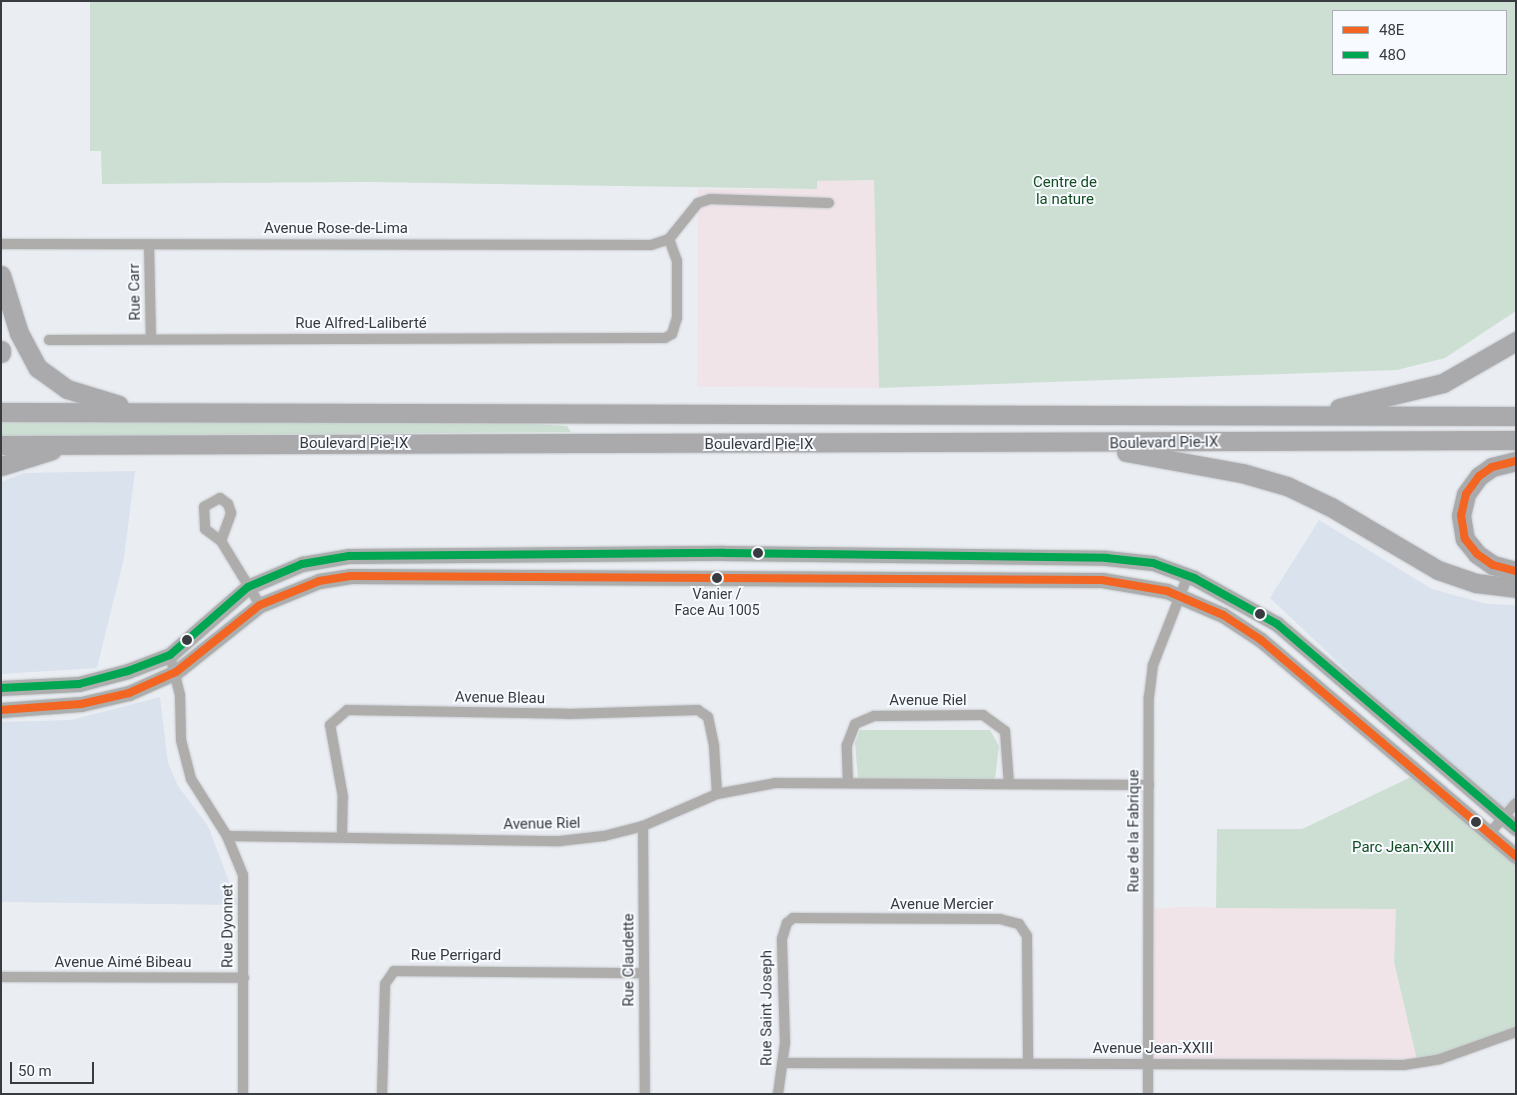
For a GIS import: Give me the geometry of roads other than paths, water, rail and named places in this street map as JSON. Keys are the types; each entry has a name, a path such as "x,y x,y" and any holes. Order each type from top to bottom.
{"highway":[{"path":"1,275 22,343 44,374 79,394 152,412"},
{"path":"1304,416 1443,384 1516,341"},
{"name":"Boulevard Pie-IX","path":"1,412 1516,416"},
{"name":"Boulevard Pie-IX","path":"1,445 1085,444 1516,440"},
{"path":"1,466 72,444"},
{"path":"1085,444 1242,473 1287,486 1330,507 1438,570 1476,583 1516,588"},
{"path":"1516,461 1492,467 1476,479 1464,498 1461,520 1466,539 1477,554 1493,566 1516,571"}],"street":[{"path":"669,239 698,203 710,199 829,202"},
{"name":"Avenue Rose-de-Lima","path":"1,244 651,245 669,239"},
{"name":"Rue Alfred-Laliberté","path":"49,340 658,339 672,334 678,318 677,261 669,239"},
{"name":"Rue Carr","path":"150,245 150,339"},
{"path":"221,541 260,605"},
{"path":"1,688 80,684 170,655 248,587 302,564 359,556 724,553 1106,558 1153,563 1188,576 1277,624 1516,828"},
{"path":"1,710 81,704 121,695 176,672 260,605 319,581 351,576 1102,580 1142,584 1180,597 1223,615 1262,640 1516,856"},
{"name":"Rue de la Fabrique","path":"1148,1094 1149,785 1153,665 1188,576"},
{"name":"Rue Dyonnet","path":"170,655 176,672 181,740 191,779 197,794 227,836 243,875 243,1094"},
{"name":"Avenue Bleau","path":"342,836 343,797 330,725 346,710 568,714 698,710 708,717 714,746 717,794"},
{"name":"Avenue Riel","path":"848,783 846,745 849,732 855,724 874,716 983,715 1005,731 1009,784"},
{"name":"Avenue Riel","path":"227,836 342,836 560,841 604,836 643,826 717,794 775,783 1149,785"},
{"path":"1489,834 1516,803"},
{"name":"Rue Claudette","path":"643,826 645,1094"},
{"name":"Avenue Mercier","path":"787,923 793,918 1000,919 1019,924 1027,936 1028,1062"},
{"name":"Rue Saint Joseph","path":"778,1094 784,1062 782,939 787,923"},
{"name":"Rue Perrigard","path":"382,1094 385,984 394,971 644,973"},
{"name":"Avenue Aimé Bibeau","path":"1,977 244,978"},
{"name":"Avenue Jean-XXIII","path":"784,1062 1404,1064 1440,1059 1516,1032"}],"place":[{"name":"Vanier / Face Au 1005","path":"717,578"}],"park label":[{"name":"Centre de la nature","path":"1065,190"},
{"name":"Parc Jean-XXIII","path":"1403,848"}]}
